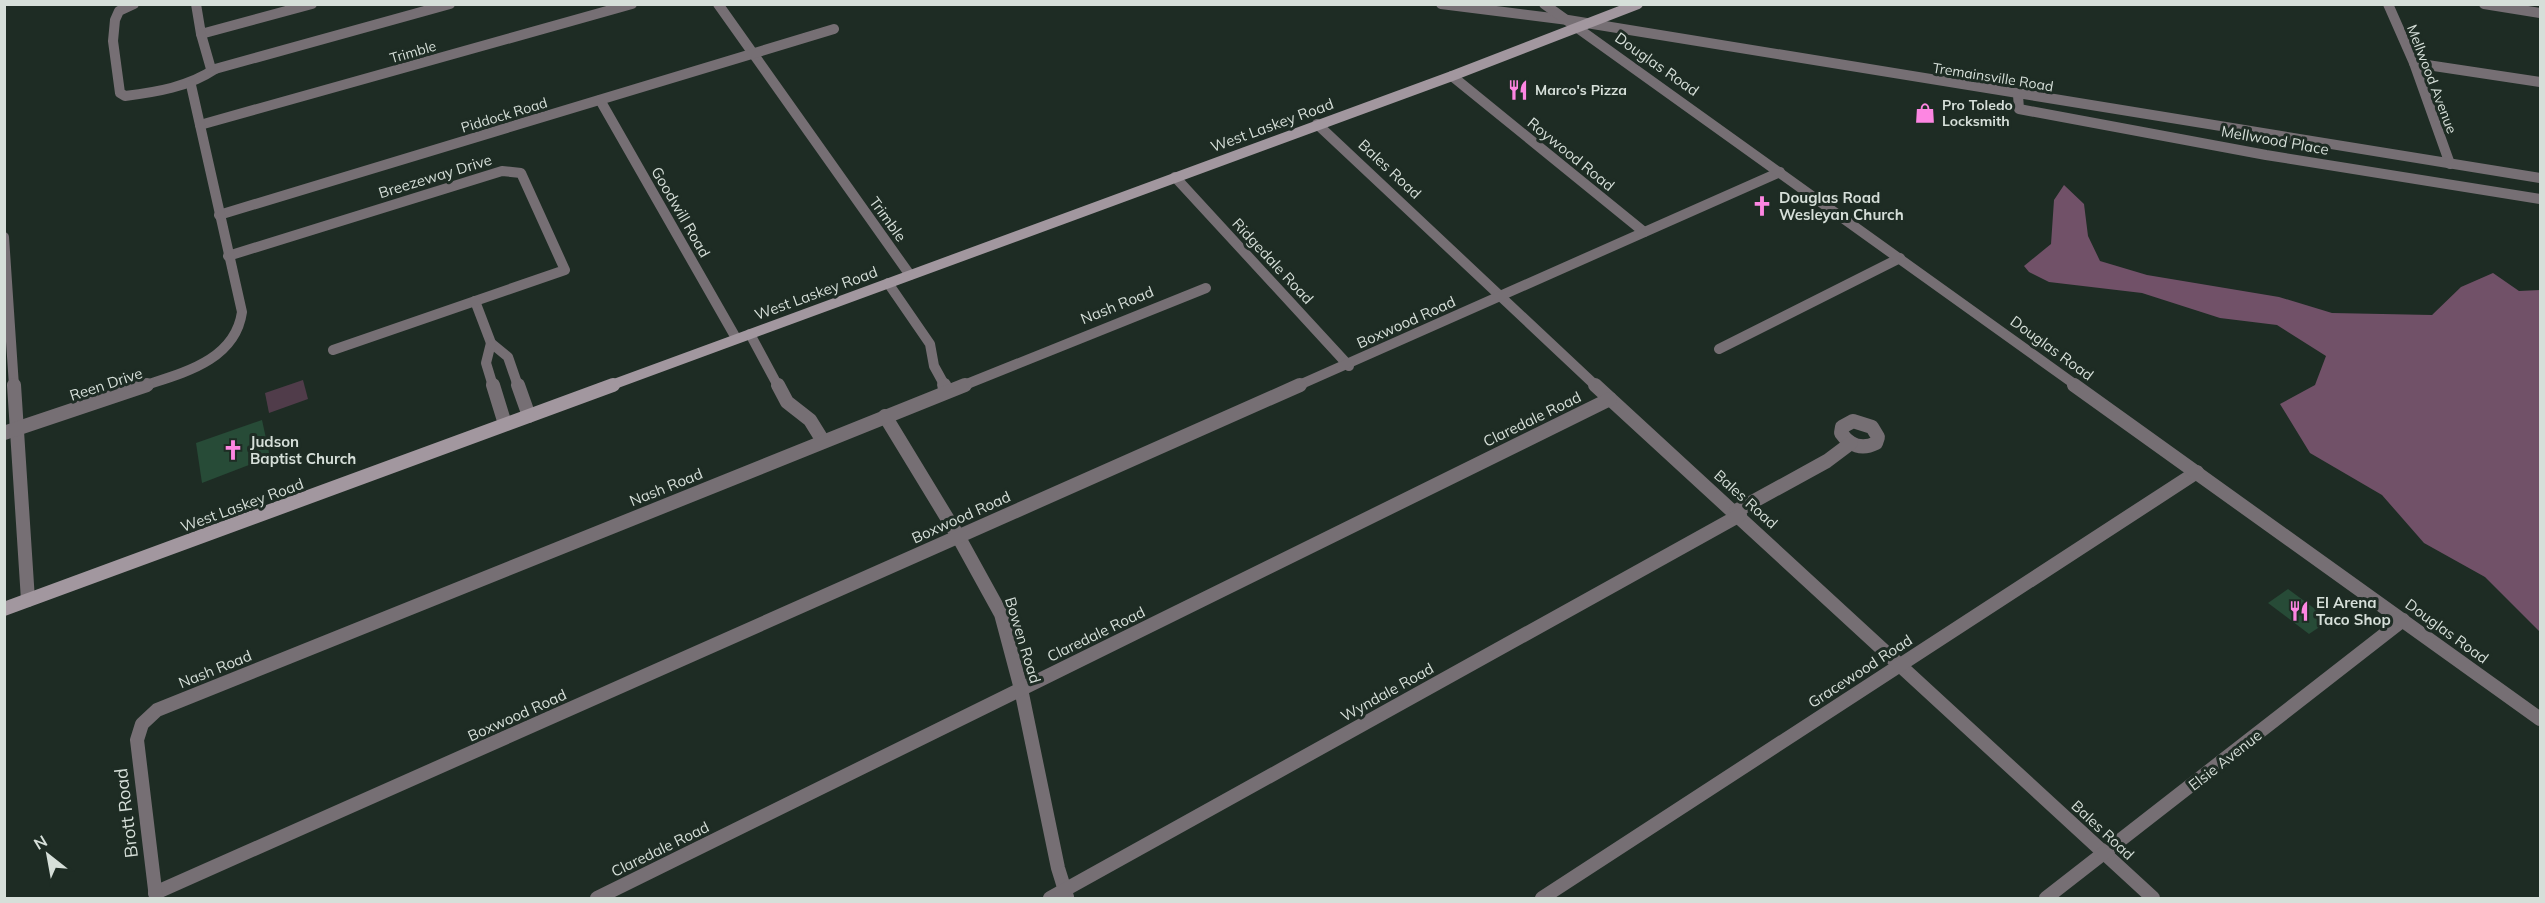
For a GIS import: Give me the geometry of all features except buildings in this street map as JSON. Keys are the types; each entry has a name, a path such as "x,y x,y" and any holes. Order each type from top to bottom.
{"main road":[{"name":"West Laskey Road","path":"4,609 1452,76 1638,4"}],"street":[{"path":"196,4 201,34 211,69 215,69"},
{"path":"201,34 312,4"},
{"path":"133,5 116,15 114,27 113,50 120,93 125,96 185,83 204,77 215,69 450,4"},
{"name":"Trimble","path":"200,125 632,4"},
{"name":"Trimble","path":"718,4 751,55 910,275"},
{"name":"Tremainsville Road","path":"1441,4 1568,20 1583,27 2541,178"},
{"path":"1544,4 1568,20"},
{"name":"Mellwood Avenue","path":"2388,4 2414,63 2450,164"},
{"path":"2484,4 2541,12"},
{"name":"Douglas Road","path":"1583,27 1780,172 2541,719"},
{"name":"Piddock Road","path":"219,215 834,29"},
{"path":"2414,63 2541,82"},
{"name":"Roywood Road","path":"1452,76 1644,232"},
{"path":"191,85 228,256"},
{"name":"Mellwood Place","path":"2018,95 2019,109 2266,155 2541,199"},
{"name":"Goodwill Road","path":"600,100 736,338"},
{"name":"Bales Road","path":"1317,124 1611,399 1738,513 2153,898"},
{"name":"Breezeway Drive","path":"228,256 502,171 521,173 565,270 333,350"},
{"name":"Boxwood Road","path":"155,896 958,536 1349,366 1780,172"},
{"name":"Ridgedale Road","path":"1175,177 1349,366"},
{"path":"4,237 10,431 28,600"},
{"name":"Reen Drive","path":"10,431 169,379 215,357 235,336 242,319 228,256"},
{"path":"1719,349 1900,258"},
{"path":"888,283 930,344 934,366 947,391"},
{"name":"Nash Road","path":"142,724 157,710 1206,288"},
{"path":"476,301 491,343 508,357 529,416"},
{"path":"750,334 788,402 810,420 823,441"},
{"path":"491,343 486,363 505,424"},
{"name":"Claredale Road","path":"597,898 1611,399"},
{"name":"Bowen Road","path":"885,416 958,536 1001,614 1021,689 1058,868 1066,894"},
{"name":"Wyndale Road","path":"1050,898 1066,894 1738,513 1827,462 1851,443"},
{"name":"Gracewood Road","path":"1542,898 2197,472"},
{"name":"Elsie Avenue","path":"2046,898 2403,620"},
{"name":"Brott Road","path":"142,724 137,740 155,896"}],"shaded area":[{"path":"2064,185 2084,204 2088,236 2100,261 2147,275 2279,297 2332,313 2432,315 2461,287 2493,273 2519,291 2540,290 2540,632 2485,577 2424,543 2382,495 2310,453 2280,404 2315,385 2326,356 2277,325 2220,318 2142,293 2049,282 2029,272 2024,266 2051,244 2054,200"},
{"path":"303,380 308,399 269,413 265,393"}],"place":[{"name":"Marco's Pizza","path":"1518,90"},
{"name":"Pro Toledo Locksmith","path":"1925,113"},
{"name":"Douglas Road Wesleyan Church","path":"1762,206"},
{"name":"Judson Baptist Church","path":"233,450"},
{"name":"El Arena Taco Shop","path":"2299,611"}]}
